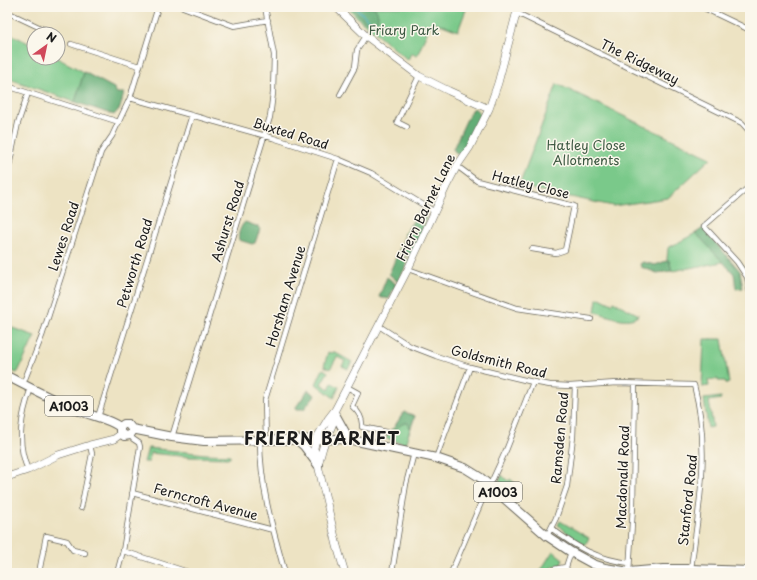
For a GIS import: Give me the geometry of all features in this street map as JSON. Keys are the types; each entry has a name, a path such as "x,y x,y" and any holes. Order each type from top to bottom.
{"main road":[{"path":"336,7 366,36 419,76 489,109"},
{"name":"Friern Barnet Lane","path":"321,439 336,413 347,387 408,269 446,187 457,166 470,147 489,109 498,84 518,10"},
{"name":"A1003","path":"7,376 78,410 109,421 120,430 124,436 131,432 204,441 321,439 352,440 436,458 465,468 489,485 547,536 571,552 593,564 616,571 629,568 750,571"},
{"path":"336,413 346,434 352,440"},
{"name":"Friern Barnet Lane","path":"321,439 328,419 336,413"},
{"name":"A1003","path":"120,430 124,424 128,424 131,432"},
{"path":"7,477 28,470 58,455 114,439 120,430"},
{"path":"318,465 323,447 321,439"},
{"path":"321,439 314,448 320,479 345,573"},
{"path":"297,440 304,446 318,465"}],"street":[{"name":"Lewes Road","path":"23,384 42,336 101,152 119,122 130,98 158,7"},
{"path":"183,7 234,26 268,20"},
{"name":"Ashurst Road","path":"172,437 270,117 273,93 274,55 265,7"},
{"path":"702,7 750,30"},
{"name":"The Ridgeway","path":"518,10 742,123 750,132"},
{"path":"7,12 37,26"},
{"path":"340,95 355,67 357,50 366,36"},
{"path":"71,44 139,66"},
{"path":"407,127 397,122 419,76"},
{"path":"7,86 119,122"},
{"path":"7,176 18,123 28,93"},
{"name":"Buxted Road","path":"130,98 264,136 338,159 371,174 435,212"},
{"name":"Petworth Road","path":"98,417 192,115"},
{"name":"Horsham Avenue","path":"285,573 273,530 261,476 265,400 338,159"},
{"name":"Hatley Close","path":"457,166 477,181 574,206 565,250 556,253 532,249"},
{"path":"750,186 704,226 737,262 747,277 750,293"},
{"path":"408,269 517,308 590,319"},
{"name":"Goldsmith Road","path":"379,326 410,346 436,356 470,367 533,382 550,385 575,386 599,383 694,385"},
{"path":"436,458 470,367"},
{"path":"451,573 489,485 507,448 533,382"},
{"name":"Macdonald Road","path":"629,568 634,506 635,384"},
{"name":"Stanford Road","path":"691,569 702,485 703,453 701,418 694,385"},
{"name":"Ramsden Road","path":"547,536 567,486 573,437 575,386"},
{"path":"347,387 358,393 352,406 358,411 363,420 362,427 387,432"},
{"path":"28,470 21,444 21,428 23,408 31,388"},
{"path":"117,573 140,447 139,443 133,439 131,432"},
{"path":"82,508 92,454 90,445"},
{"path":"392,573 406,484 414,453"},
{"name":"Ferncroft Avenue","path":"132,493 273,530"},
{"path":"551,528 578,548 629,568"},
{"path":"39,573 46,536 67,541 73,550 85,553"},
{"path":"122,551 191,573"},
{"path":"568,573 566,567 571,552"},
{"path":"549,573 554,569 566,567"}],"green space":[{"name":"Friary Park","path":"347,7 467,7 458,31 432,21 417,56 411,53 408,60"},
{"path":"350,7 374,7 378,16 376,24 374,25 365,21"},
{"path":"7,32 26,42 26,66 66,66 66,63 84,72 75,102 7,78"},
{"path":"84,72 114,88 117,93 124,93 120,108 114,115 75,102"},
{"name":"Hatley Close Allotments","path":"557,84 711,158 668,198 613,206 519,186"},
{"path":"474,108 480,113 480,121 461,154 457,154 453,149 470,112"},
{"path":"420,210 426,214 425,223 417,242 404,235"},
{"path":"245,222 259,227 260,229 255,243 252,244 239,240 240,230"},
{"path":"703,228 740,271 743,288 736,289 734,274 696,233"},
{"path":"696,233 723,262 672,271 669,261 667,260 668,248"},
{"path":"404,237 417,244 410,257 398,253"},
{"path":"397,255 409,260 398,282 389,274"},
{"path":"669,260 672,271 657,273 641,267 640,264 643,262 655,265"},
{"path":"387,277 396,284 389,299 379,297"},
{"path":"600,298 612,304 614,302 639,315 634,318 624,319 595,312 597,299"},
{"path":"7,326 35,336 18,372 16,373 7,368"},
{"path":"704,339 722,339 729,383 726,384 725,381 718,381 718,379 708,380 709,386 702,387"},
{"path":"328,352 334,352 352,362 348,369 342,366 345,361 337,357 330,369 324,366"},
{"path":"323,369 328,372 321,384 329,389 332,383 339,387 334,398 316,384"},
{"path":"308,390 315,395 304,409 296,409 296,407"},
{"path":"721,397 721,399 709,401 713,427 708,428 704,399"},
{"path":"404,412 415,416 405,444 386,438"},
{"path":"404,412 415,416 409,433 410,428 408,423 400,425 395,431 393,429"},
{"path":"148,448 230,455 230,458 190,457 150,453 149,462 144,462"},
{"path":"502,475 508,481 510,479 521,488 513,497 499,482"},
{"path":"560,521 589,538 585,545 558,525"},
{"path":"553,551 563,559 561,565 552,567 545,573 539,573"}],"waterway":[{"path":"355,7 374,25"}],"district":[{"name":"FRIERN BARNET","path":"322,438"}]}
